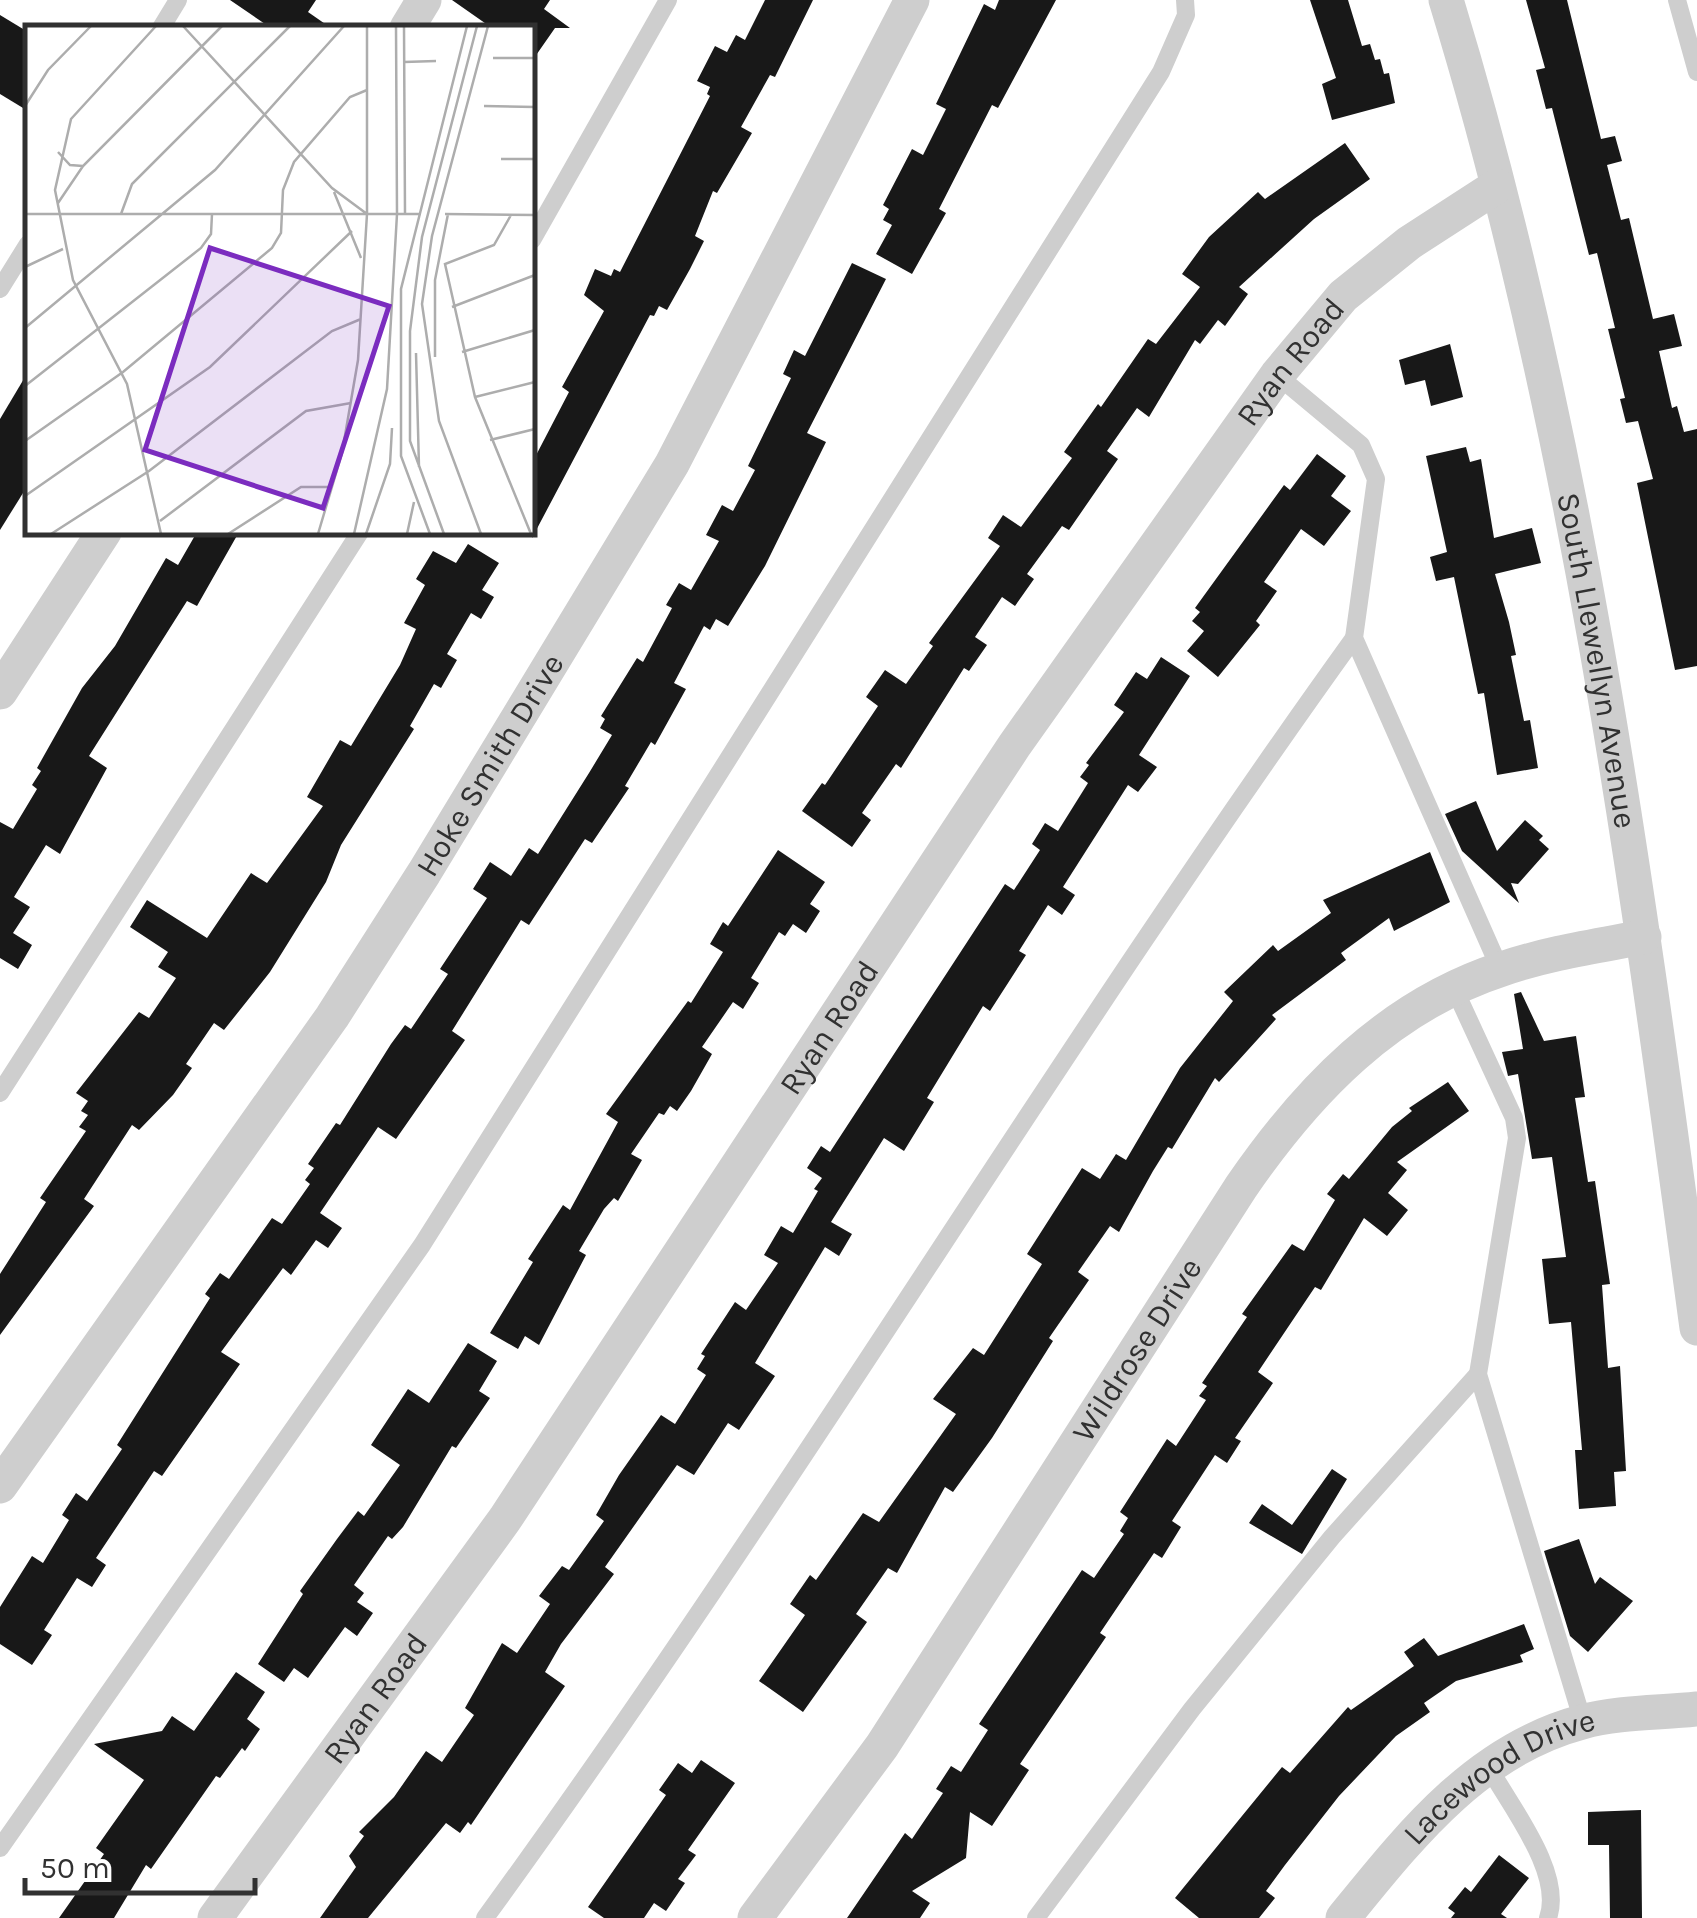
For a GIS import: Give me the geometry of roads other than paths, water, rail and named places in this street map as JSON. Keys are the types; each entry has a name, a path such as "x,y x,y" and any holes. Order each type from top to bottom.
{"street":[{"path":"409,25 424,0"},
{"name":"Hoke Smith Drive","path":"0,1486 332,1017 424,873 672,464 912,0"},
{"name":"South Llewellyn Avenue","path":"1446,0 1497,186 1578,545 1644,937 1697,1328"},
{"name":"Ryan Road","path":"215,1918 505,1520 1014,746 1277,376 1344,296 1409,243 1497,186"},
{"path":"0,692 102,535"},
{"name":"Wildrose Drive","path":"755,1918 882,1746 1280,1131 1326,1078 1378,1034 1500,969 1644,937"},
{"name":"Lacewood Drive","path":"1343,1918 1408,1838 1450,1794 1488,1766 1583,1722 1697,1710"}],"lane":[{"path":"163,25 178,0"},
{"path":"535,235 668,0"},
{"path":"0,1848 368,1324 514,1102 1162,72 1186,15 1185,0"},
{"path":"1677,0 1697,72"},
{"path":"0,289 25,249"},
{"path":"485,1918 698,1615 1205,845 1354,638 1376,479 1361,444 1277,376"},
{"path":"0,1093 358,535"},
{"path":"1354,638 1500,969"},
{"path":"1455,990 1514,1118 1517,1138 1478,1374 1583,1722"},
{"path":"1036,1918 1192,1708 1332,1538 1478,1374"},
{"path":"1488,1766 1546,1868 1553,1892 1548,1918"}]}
